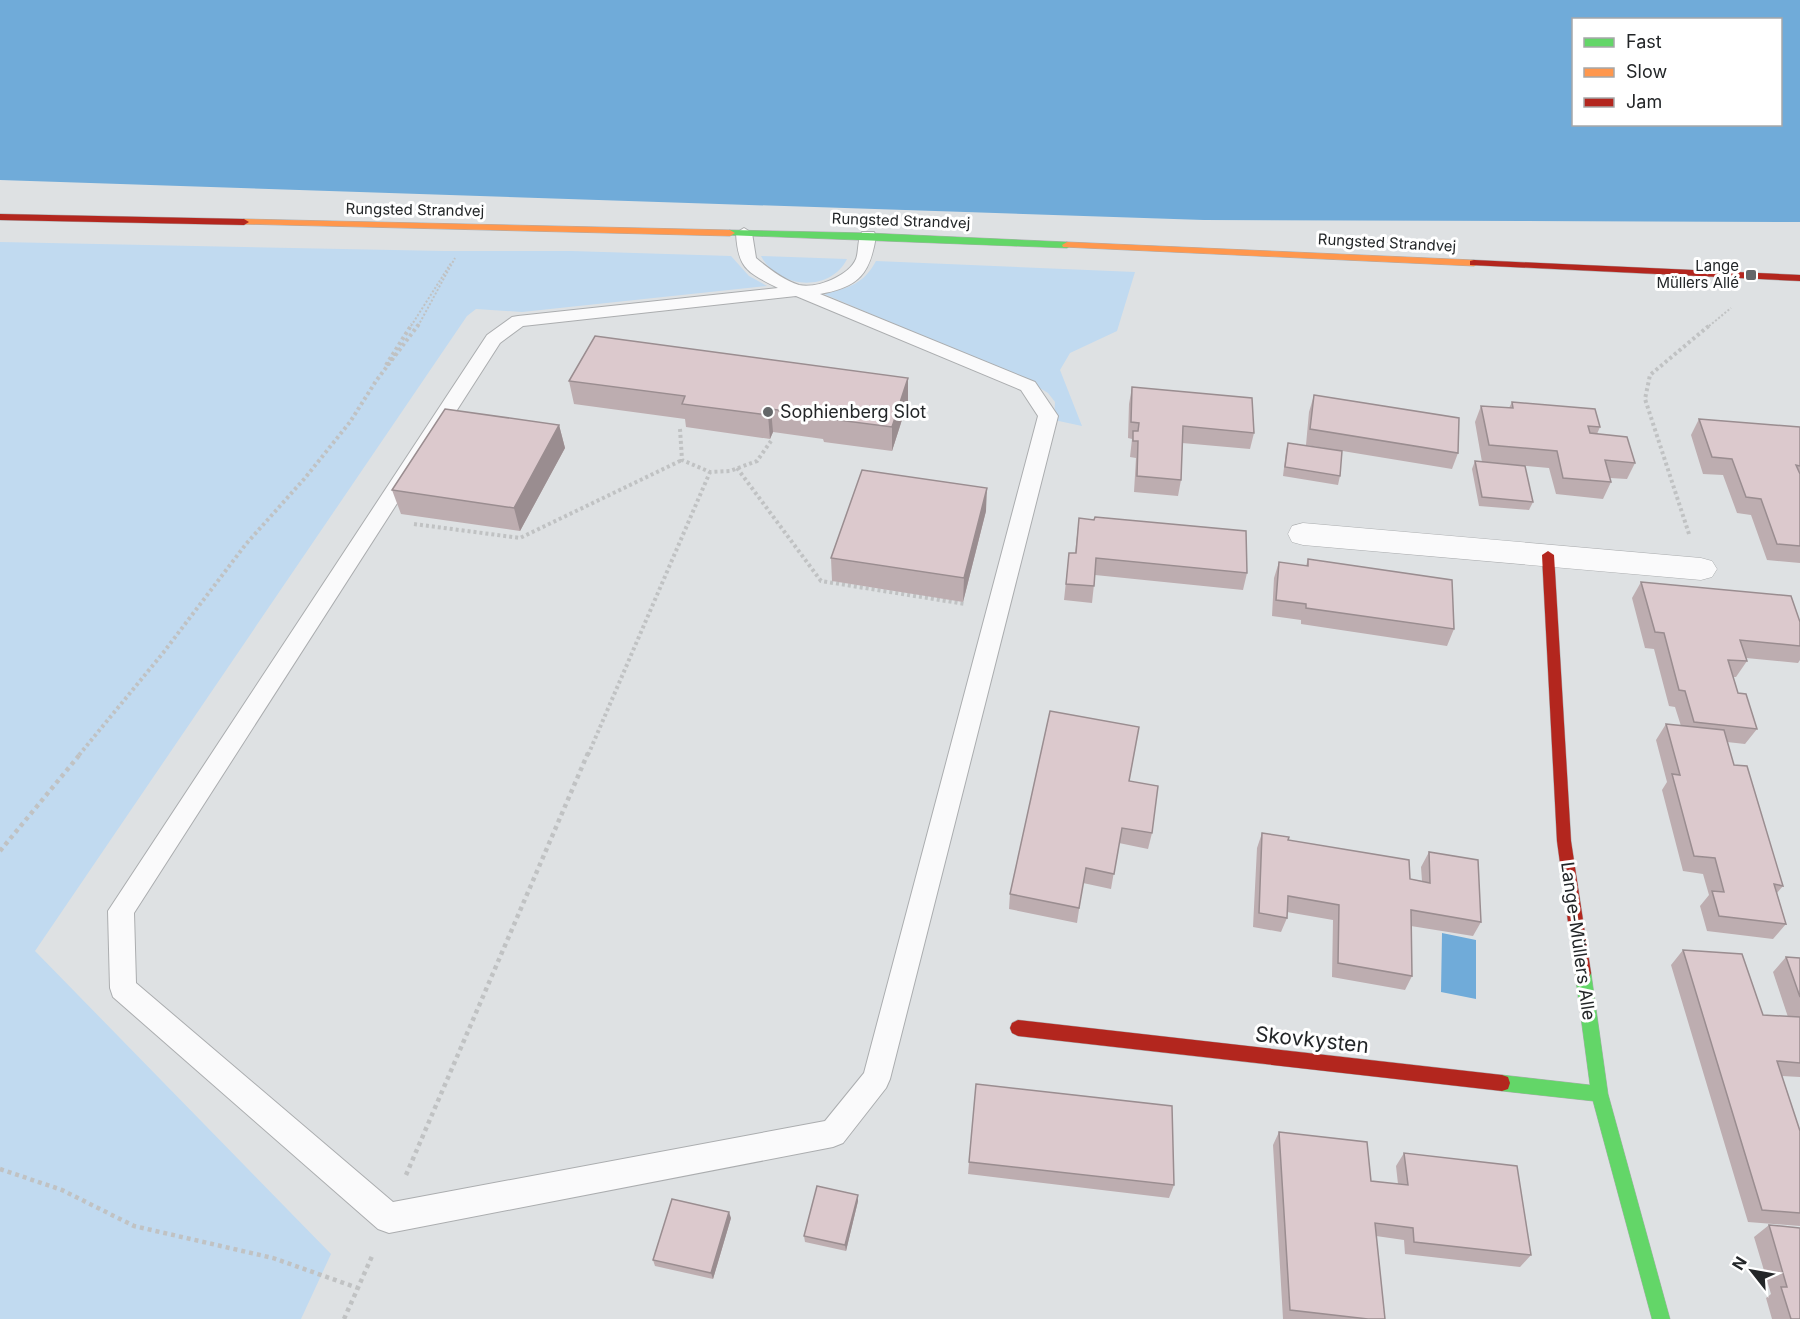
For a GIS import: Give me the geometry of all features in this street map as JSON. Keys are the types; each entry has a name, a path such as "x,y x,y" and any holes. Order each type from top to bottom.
{"main road":[{"name":"Rungsted Strandvej","path":"0,217 868,236 1800,278"},
{"name":"Lange-Müllers Alle","path":"1548,555 1564,841 1600,1094 1661,1319"},
{"name":"Skovkysten","path":"1018,1028 1600,1094"}],"street":[{"path":"1303,534 1701,569"}],"lane":[{"path":"744,233 746,256 766,275 798,291 1028,386 1048,416 876,1079 832,1133 389,1218 123,988 121,911 493,339 518,321 798,291 829,286 854,274 864,260 868,236"}],"path":[{"path":"0,851 163,653 246,544 305,478 350,422 458,250 434,299 416,329 376,381"},
{"path":"1701,569 1645,399 1650,375 1744,296 1751,275"},
{"path":"680,429 682,460"},
{"path":"376,519 520,538 682,460 710,472 737,468 757,461 771,441"},
{"path":"737,468 821,581 998,609"},
{"path":"344,1319 710,472"},
{"path":"0,1169 62,1190 134,1226 273,1258 358,1288"}],"shaded area":[{"path":"0,242 444,251 571,251 731,256 749,276 767,286 522,312 476,309 467,316 35,951 331,1254 301,1319 0,1319"},
{"path":"761,256 847,259 829,278 804,283 779,275"},
{"path":"876,261 1135,272 1117,331 1070,353 1060,370 1082,426 1054,420 1055,402 1048,393 1030,382 824,294 855,284 866,275"}],"water":[{"path":"0,0 1800,0 1800,222 1204,220 0,180"},
{"path":"1442,933 1476,940 1476,999 1441,992"}],"building":[{"path":"595,336 908,378 892,427 771,409 768,415 682,404 685,396 569,381"},
{"path":"1132,387 1252,398 1254,433 1183,426 1181,480 1137,476 1138,441 1133,441 1133,431 1138,431 1139,423 1131,422"},
{"path":"1314,395 1459,418 1458,453 1310,429"},
{"path":"1512,402 1595,409 1600,427 1588,426 1590,433 1627,437 1635,463 1605,460 1611,482 1563,478 1557,451 1489,445 1481,406 1513,408"},
{"path":"445,409 559,425 514,508 392,490"},
{"path":"1699,419 1800,427 1800,466 1796,465 1800,474 1800,546 1777,544 1761,499 1746,497 1732,459 1712,457"},
{"path":"1288,443 1342,451 1340,476 1285,467"},
{"path":"1475,461 1525,466 1533,502 1482,497"},
{"path":"862,470 987,488 964,578 831,558"},
{"path":"1095,517 1246,531 1247,573 1096,558 1094,586 1066,584 1069,553 1076,553 1079,518 1094,520"},
{"path":"1308,559 1452,580 1454,629 1306,608 1306,604 1276,600 1279,562 1308,566"},
{"path":"1641,582 1791,596 1800,622 1800,646 1740,640 1747,661 1728,660 1738,693 1746,694 1757,729 1694,722 1685,691 1679,690 1664,633 1655,632"},
{"path":"1050,711 1139,727 1129,781 1158,786 1152,833 1122,828 1114,874 1086,868 1079,908 1010,894"},
{"path":"1666,724 1724,730 1734,765 1747,766 1783,886 1774,884 1786,924 1719,916 1712,891 1724,892 1715,858 1694,856 1672,774 1680,775"},
{"path":"1262,833 1289,837 1288,840 1409,860 1410,879 1430,883 1429,852 1478,860 1481,922 1411,910 1412,976 1338,963 1339,905 1288,896 1287,918 1259,913"},
{"path":"1683,950 1742,954 1763,1015 1800,1017 1800,1063 1777,1061 1800,1131 1800,1213 1762,1210"},
{"path":"1786,957 1800,958 1800,997"},
{"path":"976,1084 1172,1106 1174,1185 969,1162"},
{"path":"1279,1132 1367,1142 1371,1181 1408,1185 1404,1153 1517,1166 1531,1255 1414,1242 1413,1228 1375,1223 1385,1319 1290,1310"},
{"path":"817,1186 858,1195 845,1245 804,1236"},
{"path":"672,1199 729,1212 711,1273 653,1260"},
{"path":"1769,1225 1800,1228 1800,1319 1791,1319 1781,1287 1787,1287"}],"traffic: fast":[{"path":"730,233 868,236 1067,245"},
{"path":"1583,973 1600,1094 1661,1319"},
{"path":"1502,1083 1600,1094"}],"traffic: slow":[{"path":"244,222 730,233"},
{"path":"1067,245 1474,263"}],"traffic: jam":[{"path":"0,217 244,222"},
{"path":"1474,263 1800,278"},
{"path":"1548,555 1564,841 1583,973"},
{"path":"1018,1028 1502,1083"}],"place":[{"name":"Lange Müllers Allé","path":"1751,275"},
{"name":"Sophienberg Slot","path":"768,412"}]}
